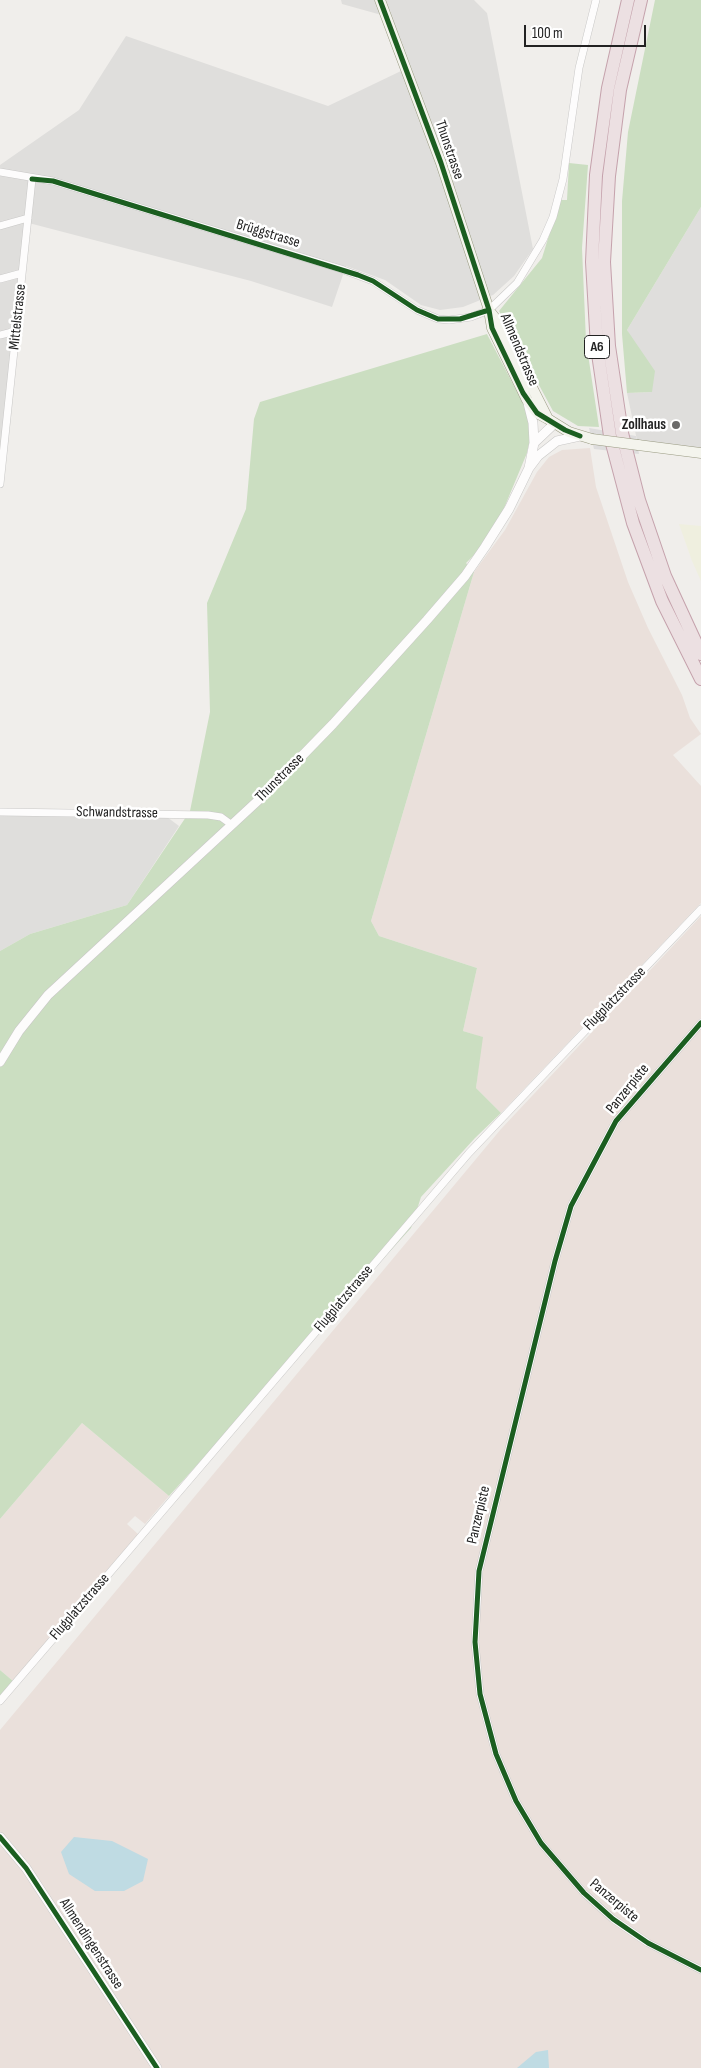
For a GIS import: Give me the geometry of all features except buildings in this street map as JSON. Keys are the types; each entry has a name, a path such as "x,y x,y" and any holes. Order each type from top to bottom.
{"highway":[{"name":"A6","path":"628,0 610,81 596,175 592,262 596,347 610,436 631,516 662,601 701,680"},
{"name":"A6","path":"641,0 620,90 608,176 604,262 609,346 621,426 639,500 665,576 701,654"}],"main road":[{"name":"Thunstrasse","path":"380,0 435,146 489,310"},
{"name":"Allmendstrasse","path":"489,310 492,328 527,400"},
{"name":"Allmendstrasse","path":"489,310 500,324 551,421"},
{"path":"527,400 536,413 580,436 701,453"}],"street":[{"name":"Brüggstrasse","path":"0,172 53,181 358,275 373,281 417,310 438,319 460,319 489,310 503,299 525,271 543,240 553,217 563,179 579,68 596,0"},
{"name":"Mittelstrasse","path":"0,484 3,435 9,397 32,178"},
{"path":"0,226 28,218"},
{"path":"0,279 22,272"},
{"path":"0,335 16,331"},
{"path":"0,398 9,397"},
{"name":"Thunstrasse","path":"527,400 533,423 534,443 529,468"},
{"path":"534,443 551,421"},
{"name":"Thunstrasse","path":"538,456 551,421"},
{"name":"Thunstrasse","path":"0,1062 34,1011 72,970 232,825 333,724 446,598 498,528 529,468 538,456 557,441 580,436"},
{"name":"Schwandstrasse","path":"0,812 208,814 221,817 232,825"},
{"name":"Flugplatzstrasse","path":"0,1701 470,1153 701,909"},
{"name":"Panzerpiste","path":"701,1023 616,1121 571,1206 557,1252 479,1571 475,1642 480,1694 496,1754 516,1801 541,1843 584,1893 613,1919 648,1943 701,1970"},
{"name":"Allmendingenstrasse","path":"0,1837 26,1868 157,2068"}],"shaded area":[{"path":"341,0 474,0 487,13 533,249 514,276 493,295 463,307 440,310 421,305 385,280 346,266 332,307 251,281 25,222 0,457 0,165 79,110 126,36 328,106 401,71 390,10 378,14 342,4"},
{"path":"701,207 701,453 638,445 627,393 652,392 627,330"},
{"path":"590,448 596,487 628,582 648,628 682,695 690,718 701,734 673,755 701,786 701,903 501,1113 476,1088 482,1037 463,1031 477,968 379,936 371,921 474,572 505,530 537,472 549,457 562,450"},
{"path":"0,815 167,817 179,826 127,905 30,934 0,951"},
{"path":"701,916 701,2068 0,2068 0,1730 501,1129"},
{"path":"82,1423 169,1496 145,1524 135,1516 127,1524 138,1534 13,1681 0,1670 0,1519"}],"green space":[{"path":"655,0 701,0 701,207 627,330 655,371 652,392 627,393 622,334 622,201 628,132"},
{"path":"569,163 588,165 582,248 586,341 599,427 578,426 553,411 499,311 542,258 560,200 567,200"},
{"path":"487,334 529,415 531,435 527,453 502,513 477,552 466,563 474,572 371,921 379,936 477,968 463,1031 483,1037 476,1088 501,1113 475,1138 421,1197 411,1228 169,1496 82,1423 0,1519 0,951 30,934 127,905 190,811 210,712 207,603 246,509 254,419 260,402"},
{"path":"679,524 701,526 701,581 692,561"},
{"path":"0,1670 13,1681 0,1696"}],"water":[{"path":"74,1837 112,1841 148,1859 143,1881 124,1891 95,1891 69,1874 61,1852"},
{"path":"548,2050 549,2068 517,2068 536,2052"}],"pier":[{"path":"589,428 636,436 639,454 594,449"}],"cycle path":[{"path":"380,0 441,163 489,310 492,328 523,393 537,413 565,430 580,436"},
{"path":"32,179 53,181 358,275 373,281 417,310 438,319 460,319 489,310"},
{"path":"701,1023 616,1121 571,1206 555,1261 479,1571 475,1642 480,1694 496,1754 516,1801 541,1843 584,1893 613,1919 648,1943 701,1970"},
{"path":"0,1837 26,1868 157,2068"}],"place":[{"name":"Zollhaus","path":"676,425"}]}
